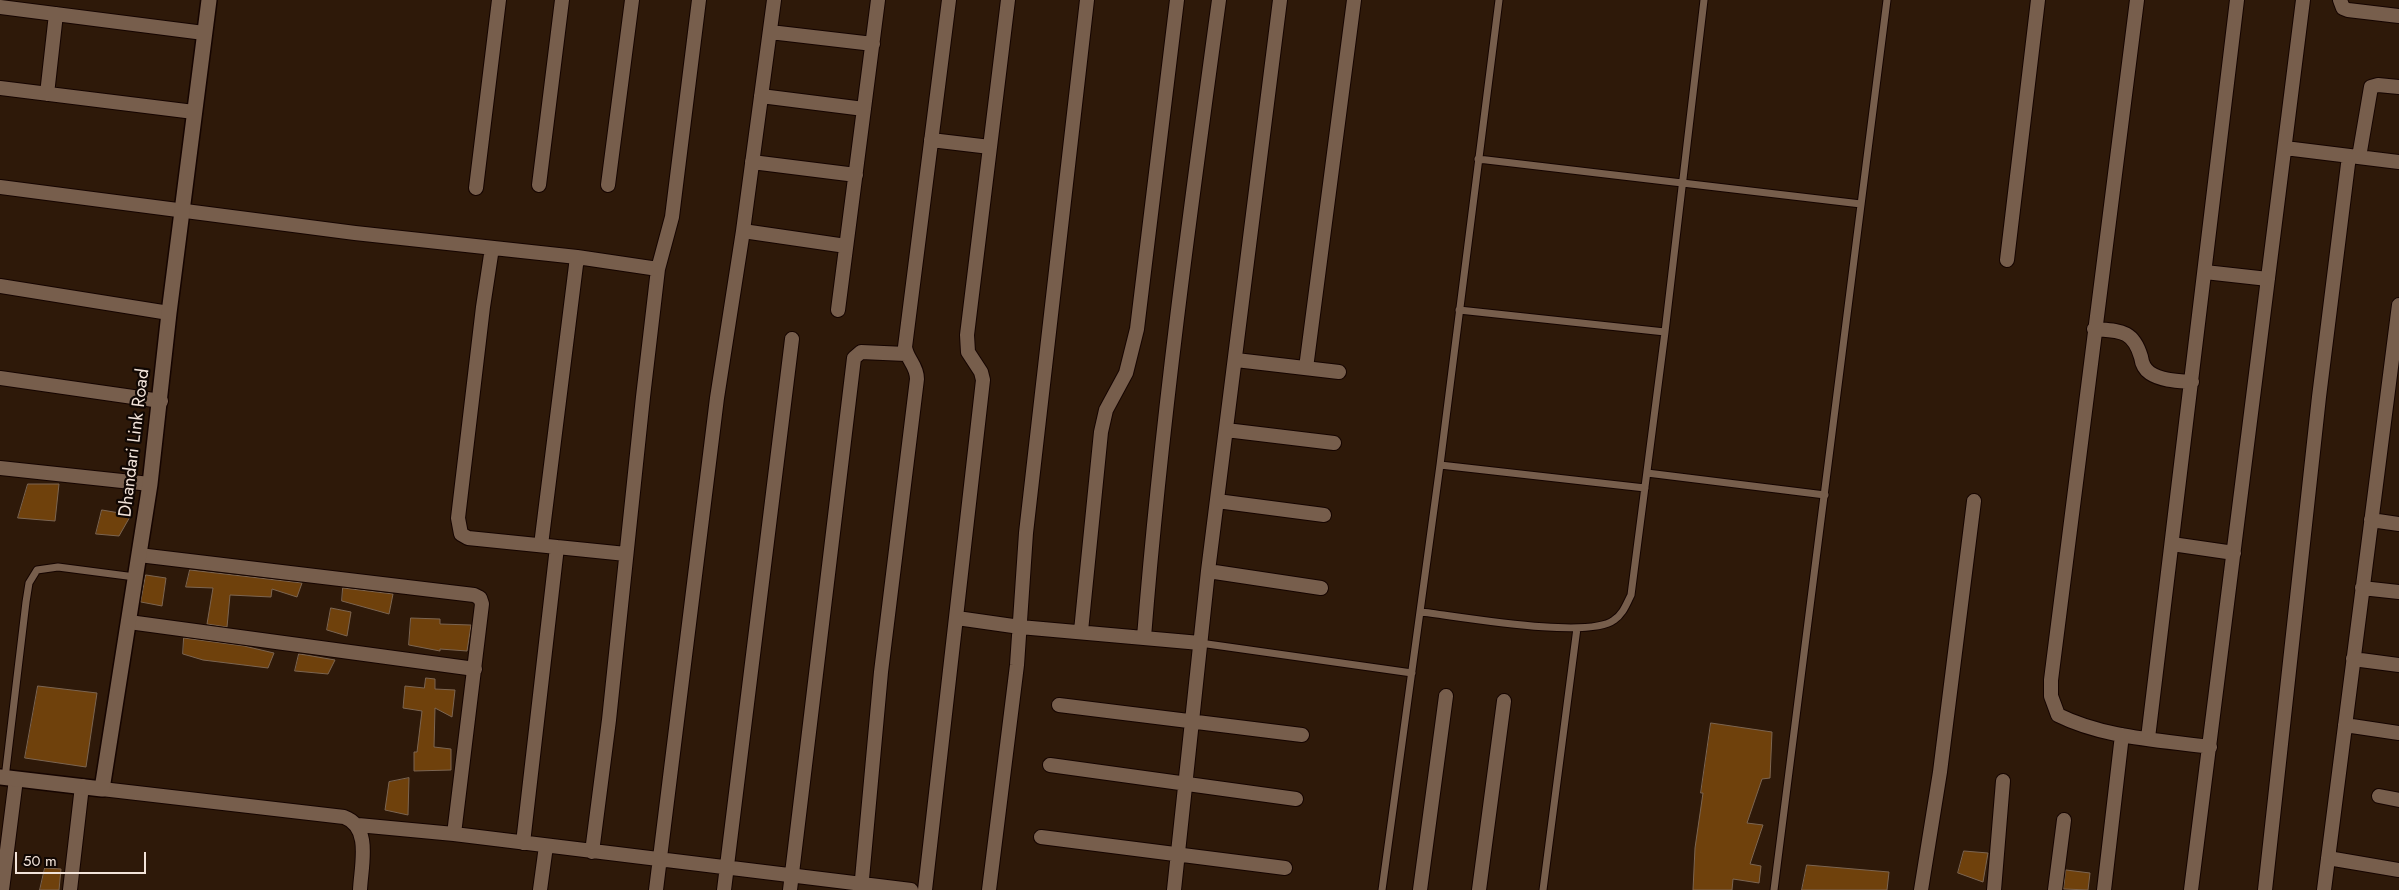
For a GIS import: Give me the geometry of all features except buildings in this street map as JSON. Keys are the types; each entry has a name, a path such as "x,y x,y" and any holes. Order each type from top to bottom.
{"street":[{"name":"Dhandari Link Road","path":"102,789 150,484 161,401 169,314 209,0"},
{"path":"476,188 499,0"},
{"path":"539,185 562,0"},
{"path":"608,184 632,0"},
{"path":"592,852 609,720 658,270 673,209 699,0"},
{"path":"656,890 724,348 744,231 774,0"},
{"path":"838,310 878,0"},
{"path":"861,887 881,672 917,379 917,369 906,354 905,348 949,0"},
{"path":"925,890 957,618 982,380 982,372 968,352 967,335 1008,0"},
{"path":"989,890 1020,627 1026,533 1039,406 1087,0"},
{"path":"1081,631 1101,432 1106,410 1126,373 1137,329 1177,0"},
{"path":"1144,637 1164,440 1219,0"},
{"path":"1174,890 1208,572 1280,0"},
{"path":"1306,368 1354,0"},
{"path":"2007,260 2038,0"},
{"path":"2137,0 2094,329 2051,680 2051,696 2058,715 2074,723 2122,735 2210,747"},
{"path":"2148,738 2237,0"},
{"path":"2191,890 2303,0"},
{"path":"2340,0 2343,8 2348,10 2399,16"},
{"path":"0,7 204,33"},
{"path":"47,94 56,14"},
{"path":"770,32 873,44"},
{"path":"2265,890 2319,397 2354,156 2371,87 2378,85 2399,88"},
{"path":"0,88 194,112"},
{"path":"761,96 864,109"},
{"path":"931,140 990,147"},
{"path":"2285,148 2399,162"},
{"path":"752,162 856,175"},
{"path":"0,187 355,233 577,257 658,270"},
{"path":"744,231 846,246"},
{"path":"492,248 478,344 458,527 461,534 468,538 626,554"},
{"path":"541,545 577,257"},
{"path":"2205,272 2268,280"},
{"path":"0,286 169,314"},
{"path":"2324,890 2399,305"},
{"path":"2094,329 2128,334 2134,340 2146,369 2152,374 2163,378 2192,382"},
{"path":"724,890 792,339"},
{"path":"791,883 854,358 861,352 906,354"},
{"path":"1236,360 1339,372"},
{"path":"0,378 161,401"},
{"path":"1226,430 1334,443"},
{"path":"0,468 150,484"},
{"path":"1217,501 1324,515"},
{"path":"1921,890 1940,772 1974,501"},
{"path":"2371,520 2399,524"},
{"path":"2172,544 2234,553"},
{"path":"523,843 557,547"},
{"path":"139,555 474,595 480,598 482,604 454,834"},
{"path":"1208,572 1321,588"},
{"path":"2362,588 2399,592"},
{"path":"957,618 1020,627 1200,643"},
{"path":"129,622 474,669"},
{"path":"2353,659 2399,665"},
{"path":"1420,890 1446,696"},
{"path":"1479,890 1504,701"},
{"path":"1059,706 1302,735"},
{"path":"2345,725 2399,733"},
{"path":"2104,890 2122,735"},
{"path":"1050,765 1296,799"},
{"path":"2,890 7,778 344,817 358,825 454,834 727,867 791,883 911,890"},
{"path":"1994,890 2003,781"},
{"path":"70,890 82,786"},
{"path":"2379,796 2399,800"},
{"path":"2056,890 2064,820"},
{"path":"358,825 362,833 360,890"},
{"path":"1041,837 1285,868"},
{"path":"540,890 546,846"},
{"path":"2328,858 2399,870"}],"lane":[{"path":"1382,890 1421,612 1499,0"},
{"path":"1421,612 1546,627 1578,628 1613,622 1623,612 1630,595 1647,473 1704,0"},
{"path":"1774,890 1887,0"},
{"path":"1478,159 1861,204"},
{"path":"1460,310 1665,332"},
{"path":"1440,465 1645,488"},
{"path":"1647,473 1825,495"},
{"path":"7,778 29,583 38,570 58,567 136,577"},
{"path":"1543,890 1578,628"},
{"path":"1200,643 1412,673"}]}
